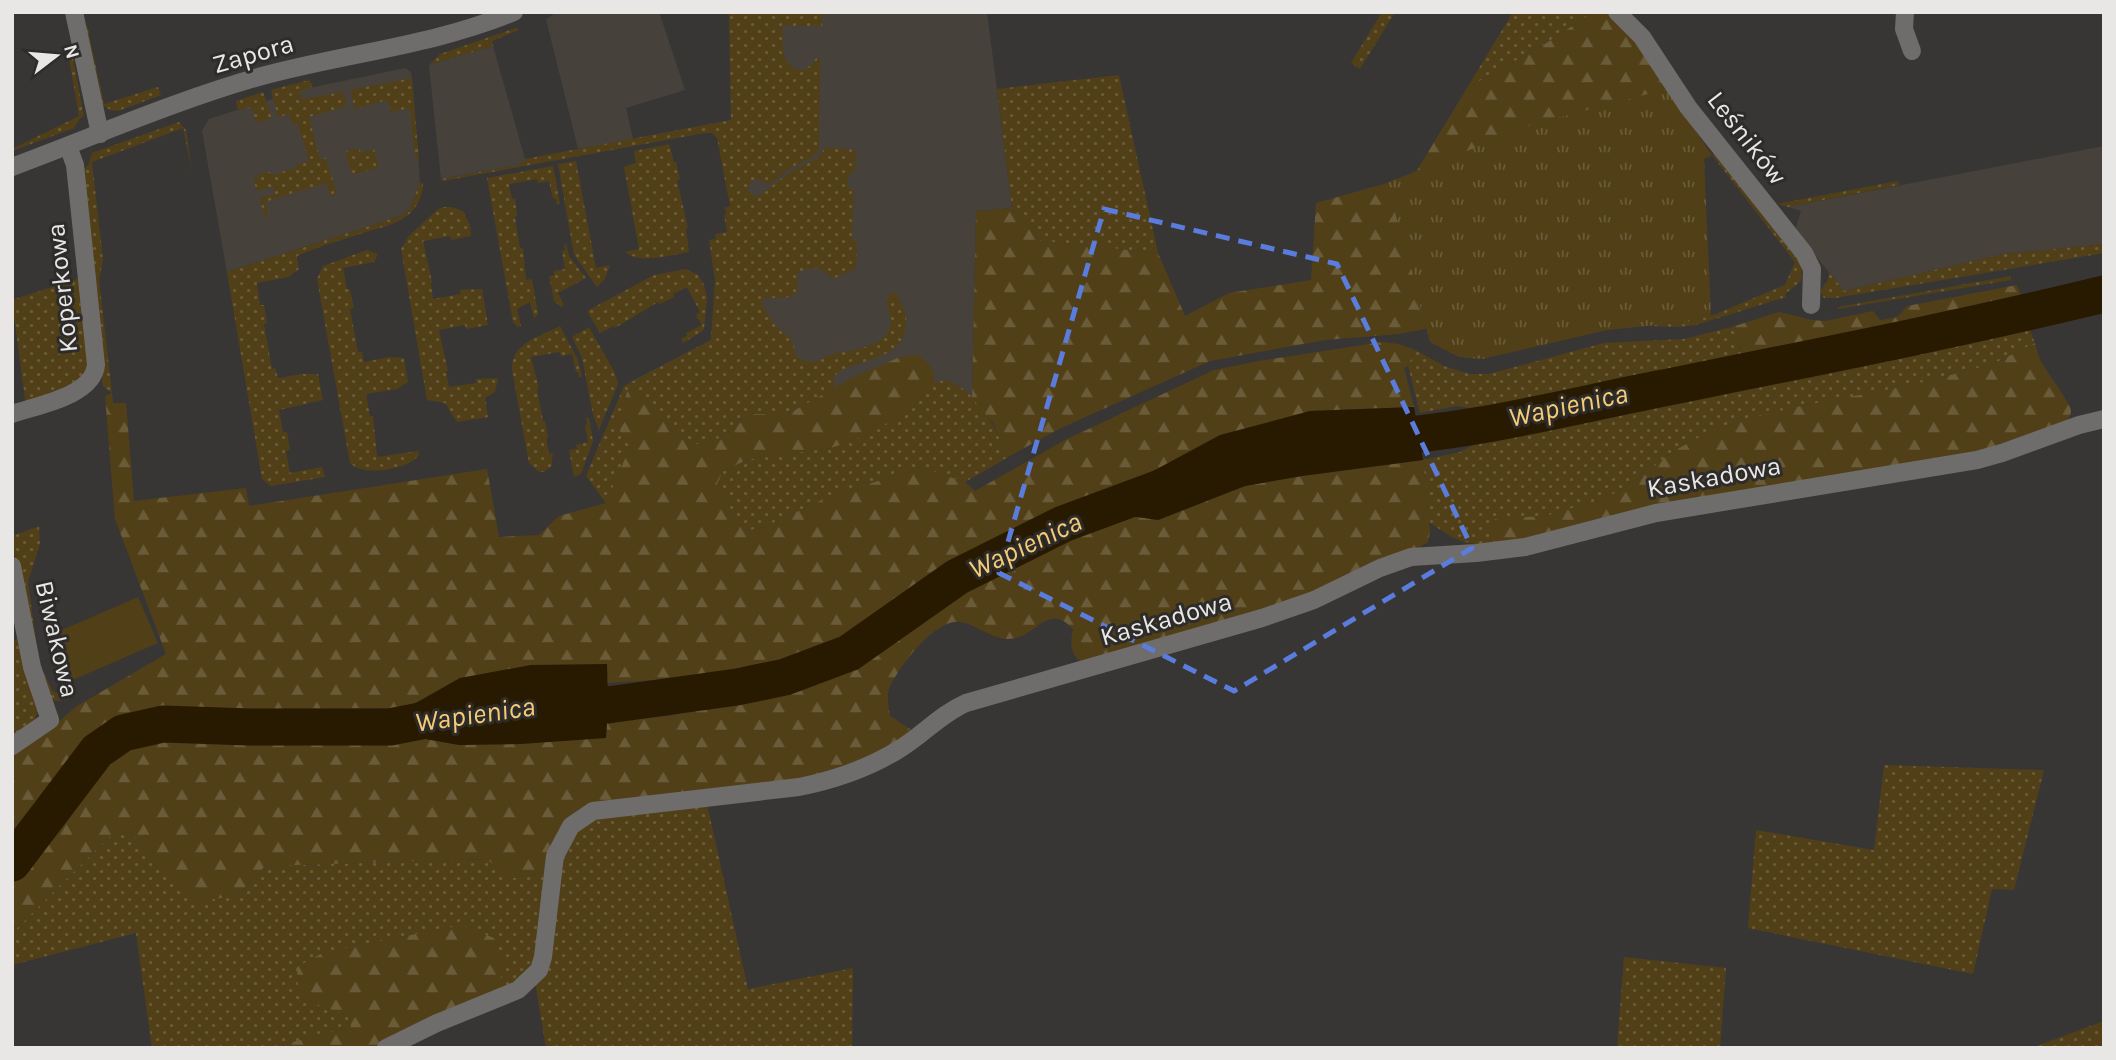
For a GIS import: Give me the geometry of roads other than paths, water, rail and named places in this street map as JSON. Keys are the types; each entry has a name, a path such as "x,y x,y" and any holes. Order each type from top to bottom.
{"street":[{"path":"74,12 100,134"},
{"name":"Zapora","path":"12,167 262,76 418,43 466,30 514,12"},
{"name":"Leśników","path":"1617,12 1642,37 1688,107 1804,253 1812,269 1811,305"},
{"path":"1905,12 1904,29 1912,51"},
{"name":"Koperkowa","path":"12,414 73,393 83,388 95,375 75,165 68,146"},
{"name":"Kaskadowa","path":"386,1048 437,1023 519,990 539,970 543,957 555,856 571,826 593,811 786,789 832,781 897,750 943,715 966,703 1044,683 1262,618 1314,600 1380,568 1411,557 1525,547 1656,513 1977,460 2104,419"},
{"name":"Biwakowa","path":"12,566 32,667 50,720 12,746"}],"water":[{"path":"1414,407 1423,460 1245,486 1158,520 1124,515 1120,498 1142,477 1220,435 1310,411"},
{"path":"607,664 606,738 459,745 409,736 407,708 460,678 531,665"}],"waterway":[{"name":"Wapienica","path":"1371,438 1443,431 1515,419 1937,332 2104,294"},
{"name":"Wapienica","path":"558,703 608,705 737,687 785,677 849,653 957,577 1063,524 1168,485"},
{"name":"Wapienica","path":"12,863 97,751 123,733 163,724 390,727 456,714"}]}
